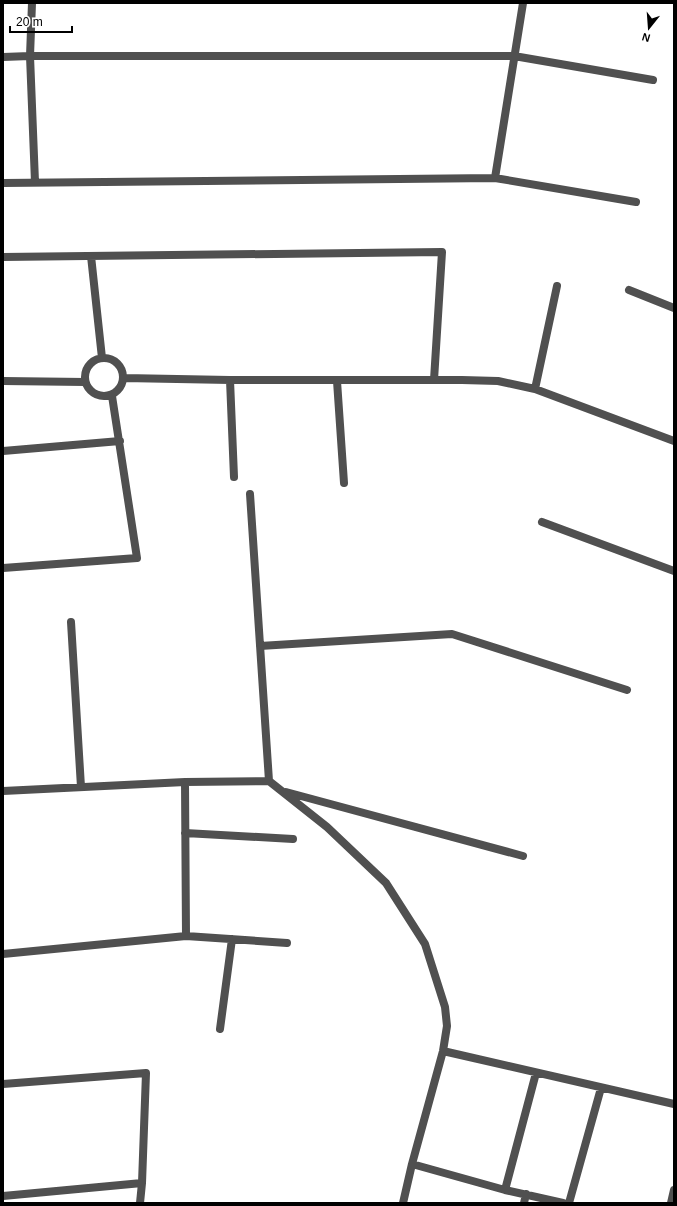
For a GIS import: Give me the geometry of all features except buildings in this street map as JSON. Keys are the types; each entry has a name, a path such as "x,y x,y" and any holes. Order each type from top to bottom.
{"street":[{"path":"32,3 30,56 35,182"},
{"path":"495,178 523,3"},
{"path":"3,57 514,56 653,80"},
{"path":"3,182 495,178 636,202"},
{"path":"3,257 442,252 434,380"},
{"path":"91,256 102,358"},
{"path":"535,390 558,286"},
{"path":"629,290 674,308"},
{"path":"102,358 113,359 121,367 124,378 121,388 112,396 101,397 91,392 85,382 85,371 92,362 102,358"},
{"path":"124,378 337,381 498,381 535,390 674,441"},
{"path":"230,380 234,478"},
{"path":"3,381 85,382"},
{"path":"337,381 344,482"},
{"path":"3,568 137,558 112,396"},
{"path":"3,451 120,440"},
{"path":"250,494 269,781"},
{"path":"542,522 674,571"},
{"path":"71,622 81,787"},
{"path":"260,646 452,634 627,690"},
{"path":"3,791 185,782 269,781 327,827 386,883 425,944 445,1007 446,1026 443,1051 412,1164 403,1203"},
{"path":"185,782 186,936"},
{"path":"282,791 523,856"},
{"path":"185,833 293,839"},
{"path":"3,954 186,936 287,943"},
{"path":"220,1029 232,939"},
{"path":"443,1051 674,1104"},
{"path":"3,1084 146,1073 140,1203"},
{"path":"506,1190 536,1073"},
{"path":"569,1203 601,1088"},
{"path":"412,1164 506,1190 563,1203"},
{"path":"3,1196 142,1183"},
{"path":"671,1203 674,1190"},
{"path":"524,1203 526,1194"}]}
